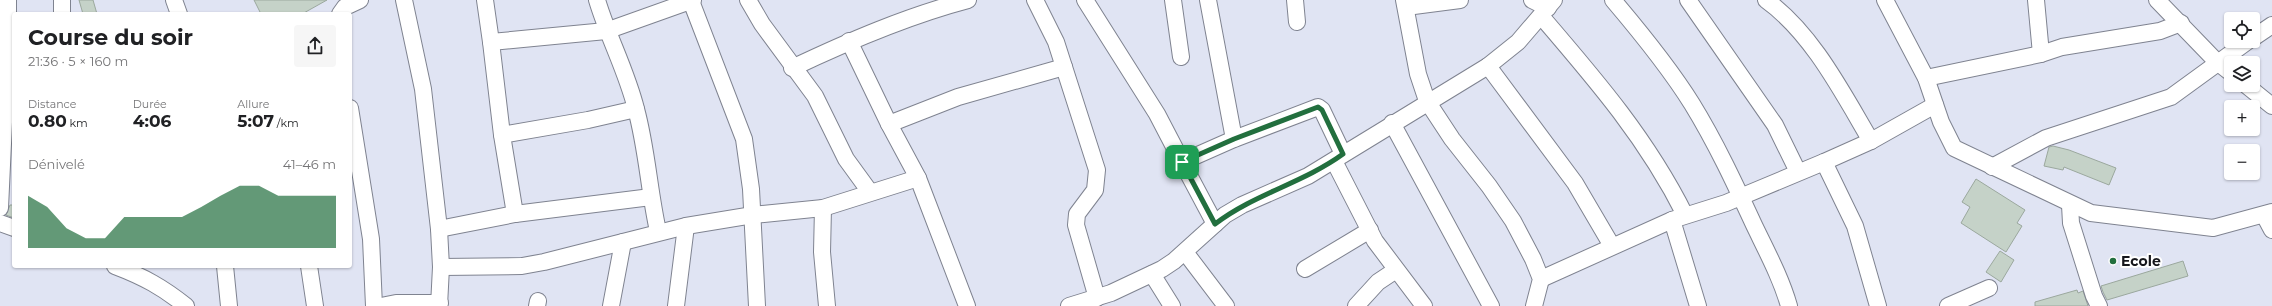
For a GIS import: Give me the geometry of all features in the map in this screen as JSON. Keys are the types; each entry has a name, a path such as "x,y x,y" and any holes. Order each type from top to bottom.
{"street":[{"path":"0,208 8,36 8,0"},
{"path":"62,0 62,12"},
{"path":"174,0 178,12"},
{"path":"341,12 345,7 360,0"},
{"path":"380,306 396,303 440,305 441,267 439,229 423,89 404,0"},
{"path":"486,0 502,135 515,214"},
{"path":"596,0 606,31 636,109 646,150 651,197 658,231"},
{"path":"491,42 606,31 692,0 744,139 751,189 758,306"},
{"path":"748,0 762,24 792,68 814,96 846,159 870,192"},
{"path":"792,68 931,5 968,0"},
{"path":"1035,0 1056,42 1097,170 1095,190 1076,218 1076,225 1097,298"},
{"path":"1085,0 1157,114 1215,224"},
{"path":"1173,0 1181,57"},
{"path":"1208,0 1234,139"},
{"path":"1295,0 1297,22"},
{"path":"1460,0 1405,4 1418,74 1427,102 1452,139 1489,186 1513,221 1533,259 1541,279 1534,306"},
{"path":"1532,0 1548,8 1667,179 1679,217 1698,306"},
{"path":"1613,0 1644,37 1691,103 1741,196 1777,273 1789,306"},
{"path":"1688,0 1775,125 1798,172"},
{"path":"1766,0 1793,22 1836,83 1871,141"},
{"path":"1885,0 1926,78 1935,105 1953,147 2070,205 2091,213 2213,228 2268,214 2272,230"},
{"path":"2036,0 2041,54"},
{"path":"2157,0 2224,68"},
{"path":"1069,306 1097,298 1152,274 1174,261 1215,224 1242,205 1308,176 1392,123 1488,66 1518,42 1548,8"},
{"path":"1926,78 2041,54 2062,47 2160,31 2181,23"},
{"path":"2260,33 2272,25"},
{"path":"849,41 889,124 918,178 967,306"},
{"path":"1992,167 2016,152 2046,138 2171,97 2238,48"},
{"path":"1488,66 1575,183 1612,246"},
{"path":"889,124 958,98 1064,67"},
{"path":"2255,92 2272,106"},
{"path":"1541,279 1679,217 1741,196 1824,162 1871,141 1935,105"},
{"path":"1182,162 1234,139 1318,107 1322,110 1338,158 1380,250 1424,306"},
{"path":"502,135 588,120 636,109"},
{"path":"352,120 371,239 374,306"},
{"path":"1392,123 1491,306"},
{"path":"1824,162 1855,226 1878,306"},
{"path":"441,267 522,266 544,262 623,242 658,231 753,215 823,208 918,178"},
{"path":"439,229 515,214 651,197"},
{"path":"2070,205 2071,223 2094,296 2099,306"},
{"path":"823,208 822,252 827,306"},
{"path":"0,223 12,227"},
{"path":"676,306 686,226"},
{"path":"1305,269 1370,230"},
{"path":"611,306 623,242"},
{"path":"1185,252 1226,306"},
{"path":"120,268 145,277 164,288 186,306"},
{"path":"225,268 229,306"},
{"path":"309,268 316,306"},
{"path":"1356,306 1378,282 1396,270"},
{"path":"1152,274 1172,306"},
{"path":"1948,306 1989,288"}],"building":[{"path":"79,0 93,0 96,12 82,12"},
{"path":"254,0 327,0 306,12 260,12"},
{"path":"2053,146 2069,150 2116,168 2109,185 2064,167 2063,170 2044,166 2049,147"},
{"path":"1976,179 2025,210 2017,223 2022,226 2006,252 1961,223 1970,207 1962,202"},
{"path":"10,205 12,205 12,217 6,215"},
{"path":"2000,251 2014,260 2001,282 1986,272"},
{"path":"2183,261 2188,276 2107,300 2103,292 2101,286"},
{"path":"2077,290 2078,293 2083,291 2088,306 2035,306 2035,302"}],"place":[{"name":"Ecole","path":"2113,261"}],"route":[{"path":"1318,107 1322,110 1343,154 1308,176 1242,205 1225,215 1215,224 1182,162 1273,123 1318,107"}]}
